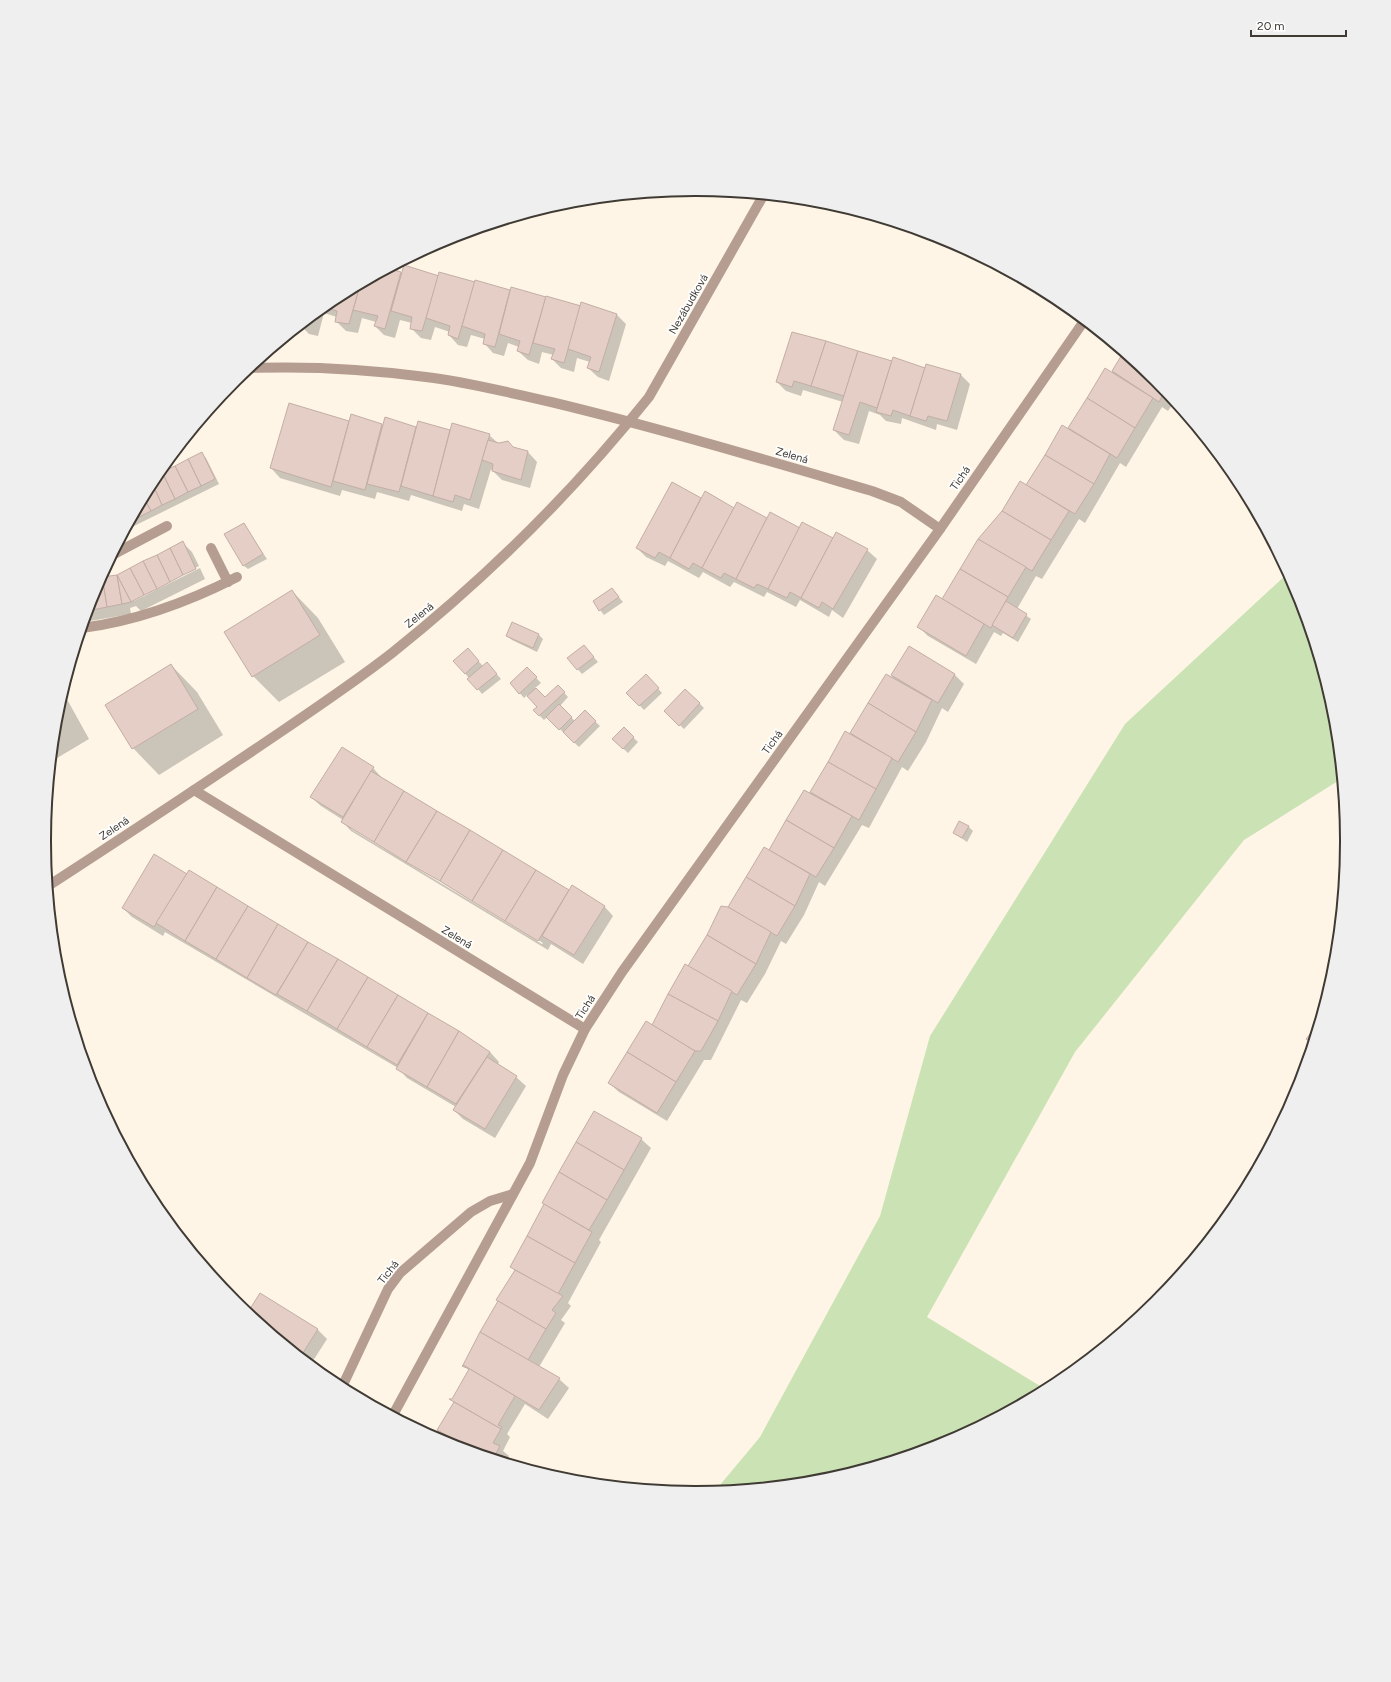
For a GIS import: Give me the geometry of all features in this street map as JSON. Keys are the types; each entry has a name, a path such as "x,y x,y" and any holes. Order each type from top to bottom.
{"street":[{"name":"Nezábudková","path":"630,422 649,397 762,200"},
{"name":"Tichá","path":"395,1411 530,1163 563,1075 585,1028 622,972 940,528 1081,325"},
{"name":"Zelená","path":"258,368 290,367 359,370 426,377 490,388 630,422 872,491 901,502 940,528"},
{"name":"Zelená","path":"52,883 330,698 390,654 454,602 512,547 630,422"},
{"path":"120,551 166,526"},
{"path":"88,627 112,624 152,613 201,595 233,580 211,548"},
{"name":"Zelená","path":"194,790 585,1028"},
{"name":"Tichá","path":"345,1382 388,1289 400,1273 471,1212 490,1201 512,1194"}],"green space":[{"path":"1283,577 1306,634 1318,674 1328,715 1337,782 1244,840 1075,1052 927,1317 1040,1386 981,1419 903,1451 862,1464 780,1480 720,1485 760,1437 880,1216 930,1036 1125,724"}],"building":[{"path":"405,265 439,276 422,331 410,329 412,317 391,311 404,266"},
{"path":"396,271 401,272 385,329 374,326 378,316 353,310 358,292"},
{"path":"439,272 475,282 458,339 448,335 450,326 426,318"},
{"path":"475,280 510,290 495,347 483,344 485,334 462,326"},
{"path":"511,287 546,297 529,355 517,351 520,341 499,334"},
{"path":"358,292 349,324 335,322 337,311 331,309"},
{"path":"546,296 581,306 564,363 551,359 555,349 533,343"},
{"path":"581,302 617,314 599,372 587,368 591,357 568,349"},
{"path":"792,332 826,341 811,386 794,381 792,387 776,382"},
{"path":"826,341 858,351 844,396 811,386"},
{"path":"858,351 892,361 877,408 860,402 849,435 833,430"},
{"path":"893,357 925,368 910,416 893,410 891,416 876,412"},
{"path":"1121,357 1162,397 1159,402 1112,371"},
{"path":"926,364 961,374 947,421 928,416 926,421 910,416"},
{"path":"1105,368 1153,398 1135,428 1087,398"},
{"path":"1087,398 1135,428 1117,458 1068,428"},
{"path":"289,403 349,421 331,487 270,468"},
{"path":"351,414 382,424 365,490 333,481"},
{"path":"385,417 416,427 399,492 367,484"},
{"path":"418,421 450,430 433,496 401,486"},
{"path":"452,423 490,434 470,500 455,495 453,502 433,496"},
{"path":"1062,425 1110,454 1094,484 1045,455"},
{"path":"488,440 499,443 508,441 513,447 528,451 521,480 492,471 493,464 482,460"},
{"path":"202,452 215,479 201,486 188,459"},
{"path":"1045,455 1094,484 1075,514 1026,485"},
{"path":"188,459 201,486 188,492 175,466"},
{"path":"175,466 188,492 175,499 164,477 171,468"},
{"path":"164,477 175,499 162,505 155,490"},
{"path":"1020,481 1069,511 1051,540 1002,511"},
{"path":"672,482 701,498 670,558 659,552 655,558 636,548"},
{"path":"155,490 162,505 151,511 147,503"},
{"path":"705,491 734,508 702,568 693,563 689,569 670,558"},
{"path":"737,502 767,518 736,579 724,573 721,578 702,568"},
{"path":"147,503 151,511 138,518"},
{"path":"1002,511 1051,540 1032,571 978,539"},
{"path":"770,512 800,528 768,589 757,584 754,588 736,579"},
{"path":"802,522 833,538 801,598 790,592 787,598 768,589"},
{"path":"244,523 263,554 243,566 224,534"},
{"path":"836,532 868,549 833,609 822,602 819,608 801,598"},
{"path":"978,539 1026,567 1008,597 960,569"},
{"path":"183,541 196,569 183,575 170,548"},
{"path":"170,548 183,575 170,582 157,555"},
{"path":"157,555 170,582 157,589 143,561"},
{"path":"143,561 157,589 144,595 130,568"},
{"path":"130,568 144,595 131,602 117,575"},
{"path":"960,569 1008,597 991,628 942,599"},
{"path":"117,575 122,604 107,607 104,586 108,576"},
{"path":"117,575 131,602 122,604"},
{"path":"104,586 107,607 94,610"},
{"path":"612,588 619,597 599,611 593,601"},
{"path":"292,590 320,635 252,677 224,632"},
{"path":"936,595 984,624 966,656 917,627"},
{"path":"1006,601 1027,614 1013,638 992,625"},
{"path":"512,622 539,634 533,648 506,636"},
{"path":"584,645 594,657 577,670 567,658"},
{"path":"909,646 955,674 938,703 891,675"},
{"path":"468,648 479,661 465,674 453,661"},
{"path":"487,662 497,674 477,690 467,679"},
{"path":"171,664 198,709 132,749 105,705"},
{"path":"527,667 537,677 519,694 510,683"},
{"path":"646,674 659,688 639,706 626,693"},
{"path":"886,674 932,700 916,732 868,703"},
{"path":"558,685 565,692 539,716 533,710 537,707 527,696 536,688 545,697"},
{"path":"685,689 700,703 679,726 664,711"},
{"path":"868,703 916,732 898,762 850,733"},
{"path":"559,704 572,717 559,730 546,717"},
{"path":"585,710 596,721 574,743 563,732"},
{"path":"624,727 634,737 623,749 612,739"},
{"path":"845,731 892,758 876,789 828,762"},
{"path":"342,747 374,767 343,817 310,797"},
{"path":"828,762 876,789 859,820 810,792"},
{"path":"371,771 404,791 374,842 341,822"},
{"path":"804,790 852,816 834,848 786,820"},
{"path":"404,791 437,811 406,862 374,842"},
{"path":"437,811 470,830 440,881 406,862"},
{"path":"786,820 834,848 816,877 769,850"},
{"path":"959,821 969,826 962,838 953,833"},
{"path":"470,830 503,850 472,901 440,881"},
{"path":"764,847 810,874 795,906 746,877"},
{"path":"503,850 536,870 505,921 472,901"},
{"path":"154,854 187,874 154,927 122,908"},
{"path":"189,870 217,887 185,941 156,923"},
{"path":"536,870 569,890 538,941 505,921"},
{"path":"746,877 795,906 777,936 728,907"},
{"path":"572,885 605,906 574,955 542,936"},
{"path":"217,887 248,906 216,959 185,941"},
{"path":"248,906 278,924 247,978 216,959"},
{"path":"721,906 728,907 771,932 756,964 707,935"},
{"path":"278,924 308,942 276,995 247,978"},
{"path":"707,935 756,964 737,995 688,966"},
{"path":"308,942 338,959 307,1011 277,994"},
{"path":"338,959 368,977 337,1029 307,1011"},
{"path":"685,964 732,991 718,1021 668,994"},
{"path":"368,977 398,995 367,1047 337,1029"},
{"path":"668,994 718,1021 701,1051 695,1051 652,1025"},
{"path":"398,995 428,1013 397,1065 367,1047"},
{"path":"428,1013 459,1031 427,1087 396,1069"},
{"path":"646,1021 695,1051 676,1082 627,1052"},
{"path":"459,1031 490,1052 456,1104 427,1087"},
{"path":"627,1052 676,1082 657,1113 608,1083"},
{"path":"487,1057 517,1076 485,1129 453,1110"},
{"path":"594,1111 642,1138 624,1170 576,1142"},
{"path":"576,1142 624,1170 607,1200 559,1172"},
{"path":"559,1172 607,1200 589,1230 542,1203"},
{"path":"544,1204 592,1232 575,1263 527,1236"},
{"path":"527,1236 575,1263 558,1294 510,1267"},
{"path":"515,1270 563,1296 552,1310 556,1313 546,1329 496,1300"},
{"path":"260,1293 318,1329 303,1352 251,1307"},
{"path":"498,1301 546,1329 528,1360 480,1332"},
{"path":"480,1332 560,1378 539,1410 463,1365"},
{"path":"463,1365 515,1396 498,1425 502,1427 501,1429 449,1399 452,1399 469,1369 462,1366"},
{"path":"454,1402 501,1429 493,1443 500,1446 496,1454 437,1430"}]}
